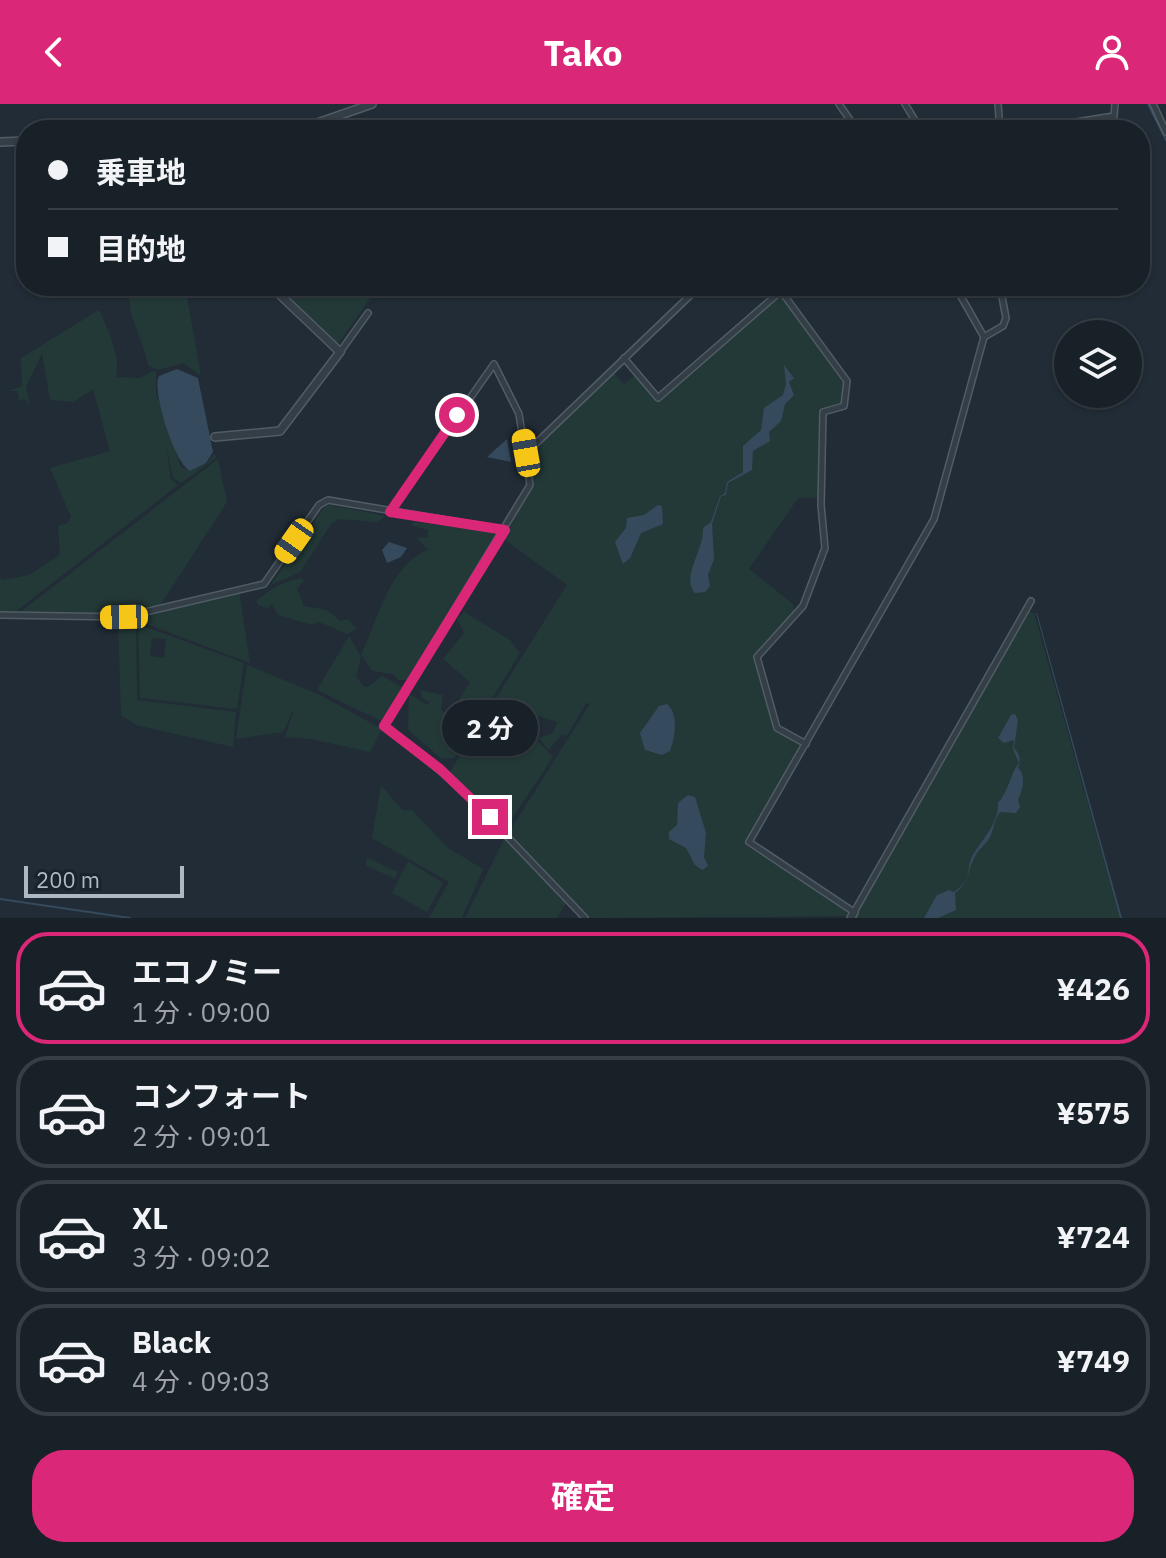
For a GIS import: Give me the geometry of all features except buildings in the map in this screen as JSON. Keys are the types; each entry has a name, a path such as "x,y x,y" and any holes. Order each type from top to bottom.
{"street":[{"path":"326,120 372,104"},
{"path":"1089,120 1114,116 1115,104"},
{"path":"1153,104 1166,132"},
{"path":"281,296 340,352"},
{"path":"526,453 689,296"},
{"path":"624,358 658,398 775,296"},
{"path":"785,296 847,381 844,406 823,412 821,505 825,548 803,606 757,657 777,728 806,744"},
{"path":"961,296 984,337"},
{"path":"1002,296 1006,318 1003,326 984,337 934,519 749,842 852,915 1031,601"},
{"path":"215,437 280,431 368,313"},
{"path":"390,512 494,364 517,408 530,485 384,726 459,786 585,918"},
{"path":"0,615 124,617 264,584 322,502 334,500 505,530"}],"green space":[{"path":"129,296 187,296 201,376 183,363 158,370 148,365"},
{"path":"286,296 372,296 338,344"},
{"path":"778,298 782,298 844,382 843,403 821,409 818,498 798,498 749,569 793,604 794,611 753,657 775,730 801,746 746,845 846,911 848,916 589,918 509,832 590,704 586,703 567,736 562,734 549,750 538,738 553,733 557,722 526,712 520,719 499,699 553,757 505,829 449,773 567,585 504,539 532,486 528,454 613,372 624,384 635,375 657,403"},
{"path":"99,310 115,351 116,377 140,378 156,370 156,392 181,467 190,471 207,463 214,454 217,457 181,483 173,478 166,445 171,479 178,485 14,613 0,613 0,577 3,580 29,575 60,555 58,526 68,523 71,517 50,468 110,451 93,389 73,402 50,400 42,353 26,387 30,406 25,399 19,400 17,391 9,391 22,386 21,358"},
{"path":"218,459 227,502 161,604 123,615 18,614"},
{"path":"329,505 386,516 377,522 339,519 331,524 300,572 271,585 324,507"},
{"path":"414,522 495,532 498,537 408,680 398,680 393,674 372,671 361,654 394,581 414,558 428,549 416,538 428,537 428,530 411,525"},
{"path":"301,578 304,581 297,589 304,606 327,610 340,621 348,619 357,629 347,634 319,622 312,625 278,615 272,604 267,608 258,605 256,601 271,590"},
{"path":"239,590 250,663 128,617"},
{"path":"1028,611 1034,613 1120,918 854,918"},
{"path":"464,612 510,640 520,653 455,758 441,758 408,730 409,694 427,705 430,702 422,698 420,690 443,695 441,709 449,717 470,682 443,659 464,633 457,619"},
{"path":"118,618 136,623 137,700 236,712 233,747 136,725 121,715"},
{"path":"138,624 244,663 237,709 140,698","holes":["152,638 166,639 164,658 150,656"]},
{"path":"349,636 361,657 356,676 363,686 368,687 382,676 404,688 385,719 379,720 317,690"},
{"path":"247,665 318,694 382,729 370,752 311,739 285,737 295,706 283,732 236,739"},
{"path":"381,785 402,810 412,810 448,848 483,869 462,918 429,918 449,882 372,838"},
{"path":"505,837 567,902 557,918 465,918"},
{"path":"367,858 398,872 395,879 366,865"},
{"path":"408,861 443,883 427,912 392,893"}],"water":[{"path":"784,365 794,378 789,382 794,395 785,404 781,421 769,432 770,441 753,451 752,470 728,483 726,495 721,496 712,524 714,559 708,575 710,586 705,592 695,593 690,579 703,528 711,522 720,496 725,493 727,482 743,472 743,446 761,430 764,408 783,395 786,384"},
{"path":"177,369 198,378 213,452 206,463 190,471 171,442 158,395 159,376"},
{"path":"507,439 511,462 487,457"},
{"path":"658,505 662,506 663,524 641,533 630,558 623,564 615,542 626,528 627,518 644,515"},
{"path":"389,542 407,548 401,557 387,563 382,550"},
{"path":"1037,613 1122,918 1120,918"},
{"path":"667,704 675,720 674,733 670,751 662,755 645,750 640,733 659,706"},
{"path":"1015,714 1018,720 1014,748 1019,755 1019,763 1013,749 1014,740 1004,743 998,738 1011,715"},
{"path":"1019,763 1023,779 1018,800 1020,807 1016,813 1000,812 990,837 974,859 967,876 971,859 993,823 998,803"},
{"path":"688,795 695,797 706,833 704,857 708,866 702,870 695,865 686,848 669,839 669,832 677,825 678,803"},
{"path":"965,882 955,893 956,910 938,918 924,918 937,895 949,890 954,892"}],"waterway":[{"path":"1148,104 1166,140"},
{"path":"0,899 130,918"}],"route":[{"path":"457,415 393,503 390,512 505,530 384,726 440,769 490,817"}]}
